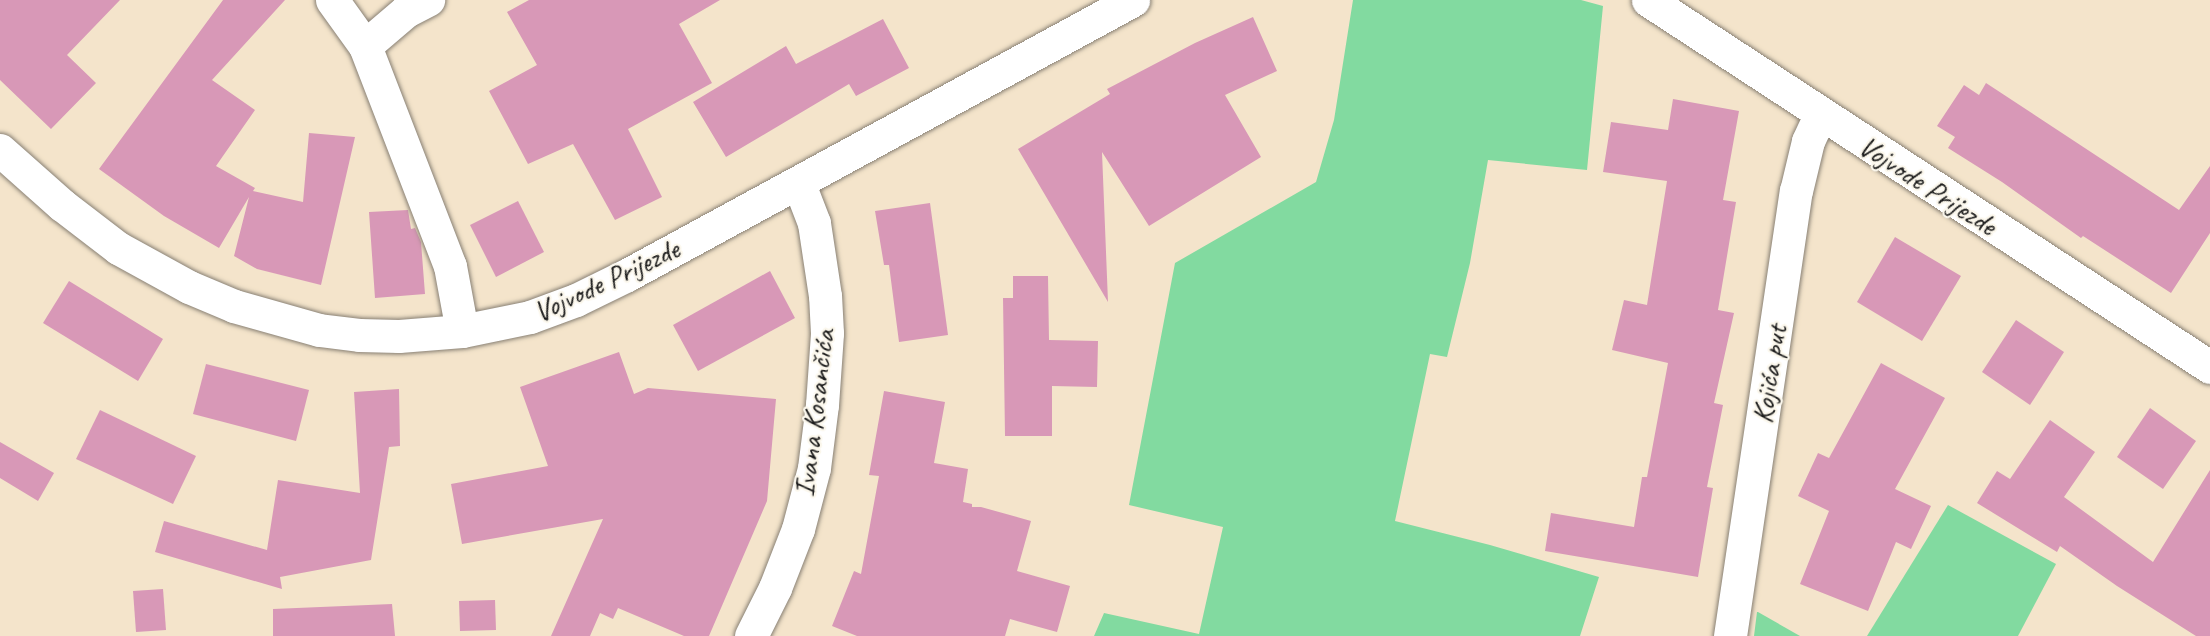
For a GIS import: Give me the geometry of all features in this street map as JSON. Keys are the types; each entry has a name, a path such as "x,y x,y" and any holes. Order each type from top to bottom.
{"street":[{"path":"332,0 365,46 450,266 462,331"},
{"path":"365,46 406,11 428,0"},
{"name":"Vojvode Prijezde","path":"0,150 62,205 118,248 189,287 234,306 319,330 358,335 399,336 462,331 530,317 576,300 799,184 1133,0"},
{"name":"Vojvode Prijezde","path":"1648,0 1820,115 2210,368"},
{"name":"Kojića put","path":"1730,636 1796,191 1809,141 1820,115"},
{"name":"Ivana Kosančića","path":"751,636 775,588 798,529 814,468 822,405 827,333 825,296 814,223 799,184"}],"green space":[{"path":"1353,0 1581,0 1603,6 1587,170 1488,160 1470,263 1447,357 1430,354 1395,521 1490,545 1599,577 1580,636 1094,636 1104,613 1199,634 1223,527 1129,505 1175,263 1316,182 1334,120"},
{"path":"1948,505 2056,564 2018,636 1867,636"},
{"path":"1758,612 1800,636 1754,636"}],"building":[{"path":"0,0 120,0 67,55 96,83 51,129 0,80"},
{"path":"223,0 285,0 212,80 255,110 216,166 255,188 253,191 303,202 309,133 355,137 321,285 257,269 234,256 249,197 219,248 164,216 99,169"},
{"path":"529,0 720,0 679,24 712,83 628,129 662,197 615,220 573,144 528,164 489,91 537,65 507,12"},
{"path":"1253,17 1277,71 1225,95 1261,157 1149,226 1102,152 1108,302 1018,149 1110,94 1107,89 1195,43"},
{"path":"883,19 909,68 856,96 849,84 726,157 693,102 786,46 796,64"},
{"path":"1986,83 2179,210 2210,166 2210,233 2171,293 2083,236 2081,238 2002,182 1948,148 1955,137 1937,126 1964,85 1979,95"},
{"path":"1673,99 1739,111 1723,200 1736,202 1718,310 1734,313 1714,403 1723,405 1707,487 1713,488 1698,577 1545,551 1551,513 1634,527 1642,477 1647,477 1668,363 1612,350 1624,300 1647,305 1667,181 1603,172 1611,122 1668,130"},
{"path":"518,201 544,252 496,277 470,225"},
{"path":"930,203 948,335 899,342 889,265 884,265 875,211"},
{"path":"408,210 411,229 415,228 421,242 425,294 375,298 369,212"},
{"path":"1895,237 1961,276 1922,341 1857,302"},
{"path":"770,271 795,318 698,371 673,325"},
{"path":"1013,276 1048,276 1049,340 1098,341 1097,387 1052,386 1052,436 1005,436 1003,298 1013,298"},
{"path":"69,281 163,339 138,381 43,323"},
{"path":"2016,320 2064,352 2030,405 1982,372"},
{"path":"619,352 634,394 648,388 776,399 767,501 709,636 684,636 618,608 613,619 600,613 590,636 551,636 603,519 462,544 451,484 548,466 520,387"},
{"path":"1881,363 1945,398 1895,489 1931,506 1911,549 1896,542 1868,611 1800,584 1829,511 1798,496 1818,453 1829,458"},
{"path":"206,364 309,390 296,441 193,414"},
{"path":"399,389 400,446 389,447 371,560 280,577 282,589 155,552 164,521 267,550 278,480 360,493 354,392"},
{"path":"884,391 945,402 934,463 968,469 963,502 972,504 972,507 981,507 1031,521 1017,571 1070,586 1057,632 1010,619 1005,636 857,636 832,626 854,571 861,574 879,476 869,475"},
{"path":"2150,408 2196,441 2163,489 2117,457"},
{"path":"100,410 196,456 173,504 76,459"},
{"path":"2050,420 2095,452 2064,497 2153,562 2210,470 2210,636 2196,636 2117,586 2060,546 2057,552 1977,503 1997,471 2010,479"},
{"path":"0,442 54,473 38,501 0,478"},
{"path":"163,589 166,630 136,632 133,591"},
{"path":"495,600 496,630 460,631 459,601"},
{"path":"392,604 395,636 273,636 273,609"}]}
